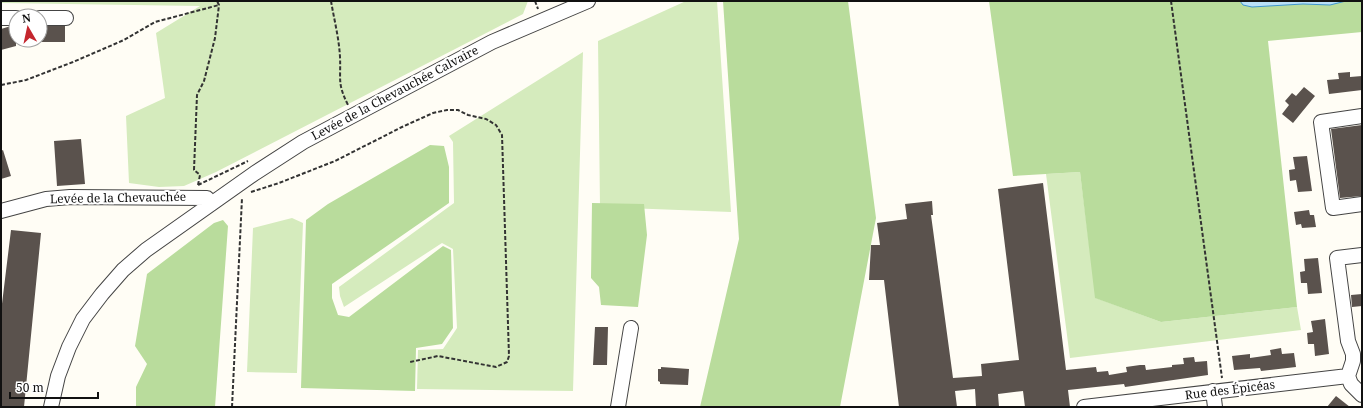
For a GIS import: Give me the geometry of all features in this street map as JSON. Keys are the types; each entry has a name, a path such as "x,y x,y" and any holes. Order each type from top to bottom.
{"street":[{"name":"Levée de la Chevauchée Calvaire","path":"51,407 58,376 69,347 83,319 123,270 146,250 211,203 304,142 346,118 492,42 588,1"},
{"path":"48,18 66,18"},
{"path":"1362,116 1321,122 1333,208 1362,206"},
{"name":"Levée de la Chevauchée","path":"1,211 46,199 70,197 157,199 190,197 207,198 211,203"},
{"path":"1362,255 1337,258 1348,341 1353,354 1353,361 1348,376 1351,384 1362,395"},
{"path":"618,407 631,328"},
{"name":"Rue des Épicéas","path":"1084,407 1111,406 1219,391 1348,376"},
{"path":"1215,407 1219,391"}],"path":[{"path":"198,185 200,175 194,170 197,95 204,81 215,38 219,5 216,1"},
{"path":"331,1 340,57 339,78 342,92 348,105"},
{"path":"535,1 539,10"},
{"path":"1171,1 1219,391"},
{"path":"1,85 26,80 73,62 124,40 155,22 219,5"},
{"path":"248,193 279,183 335,161 433,113 458,110 468,115 486,119 496,124 502,135 509,356 507,362 496,368 438,356 410,362"},
{"path":"232,407 241,195"}],"green space":[{"path":"1,1 528,1 523,14 216,172 184,186 159,187 129,183 126,116 165,98 156,33 200,6 1,3"},
{"path":"686,1 717,1 731,212 600,207 598,41"},
{"path":"723,1 848,1 876,218 840,407 700,407 739,239"},
{"path":"989,1 1362,1 1362,32 1268,41 1297,307 1161,322 1095,298 1080,172 1013,176"},
{"path":"583,52 573,391 417,389 418,350 443,349 457,328 453,249 442,243 344,307 340,296 339,287 454,203 453,142 449,136"},
{"path":"430,145 444,146 449,167 449,203 332,284 332,298 338,315 349,317 443,246 451,250 453,328 442,344 416,348 415,391 301,388 306,220 328,204"},
{"path":"1080,172 1096,298 1161,322 1297,307 1301,330 1070,358 1046,174"},
{"path":"592,203 644,204 647,235 638,307 601,305 599,287 591,278"},
{"path":"292,218 303,223 297,373 247,372 253,228"},
{"path":"223,220 228,226 215,407 136,407 136,387 147,364 135,346 147,274 214,223"}],"water":[{"path":"1240,1 1346,1 1330,5 1303,4 1252,7 1243,5"}],"building":[{"path":"48,26 65,26 65,42 48,42"},
{"path":"8,27 8,48 1,50 1,29"},
{"path":"1350,72 1350,77 1362,76 1362,90 1329,94 1327,80 1339,79 1338,73"},
{"path":"1304,87 1315,96 1293,123 1282,114 1289,105 1285,101 1292,93 1296,96"},
{"path":"1362,125 1362,196 1340,198 1331,129"},
{"path":"81,139 85,184 57,186 54,141"},
{"path":"3,150 11,176 1,179 1,151"},
{"path":"1307,156 1312,191 1298,192 1296,180 1290,181 1289,170 1295,169 1293,157"},
{"path":"1043,183 1066,370 1096,367 1097,372 1108,371 1109,375 1127,372 1126,367 1140,365 1145,365 1146,370 1172,367 1172,365 1184,364 1183,358 1194,357 1195,362 1207,361 1208,375 1125,387 1124,384 1068,390 1070,407 1025,407 1023,391 998,394 999,407 976,407 975,389 955,391 957,407 899,407 884,280 869,280 871,245 880,245 877,223 907,219 905,204 932,201 933,215 931,215 953,378 982,376 981,364 1019,360 998,189"},
{"path":"1309,210 1310,215 1314,215 1316,227 1302,228 1301,224 1296,225 1294,212"},
{"path":"11,230 41,233 24,407 1,407 1,312"},
{"path":"1318,258 1322,293 1308,294 1307,283 1301,283 1300,272 1305,271 1304,259"},
{"path":"1362,294 1362,306 1352,307 1351,295"},
{"path":"1325,319 1329,354 1315,356 1314,344 1308,344 1307,333 1313,332 1311,321"},
{"path":"595,327 608,327 607,365 593,365"},
{"path":"1281,348 1282,354 1294,353 1296,367 1261,371 1260,368 1234,370 1232,356 1250,354 1250,358 1271,355 1270,350"},
{"path":"661,367 689,369 688,385 660,384 658,381 658,369 661,369"},
{"path":"1336,396 1350,407 1327,407"}]}
